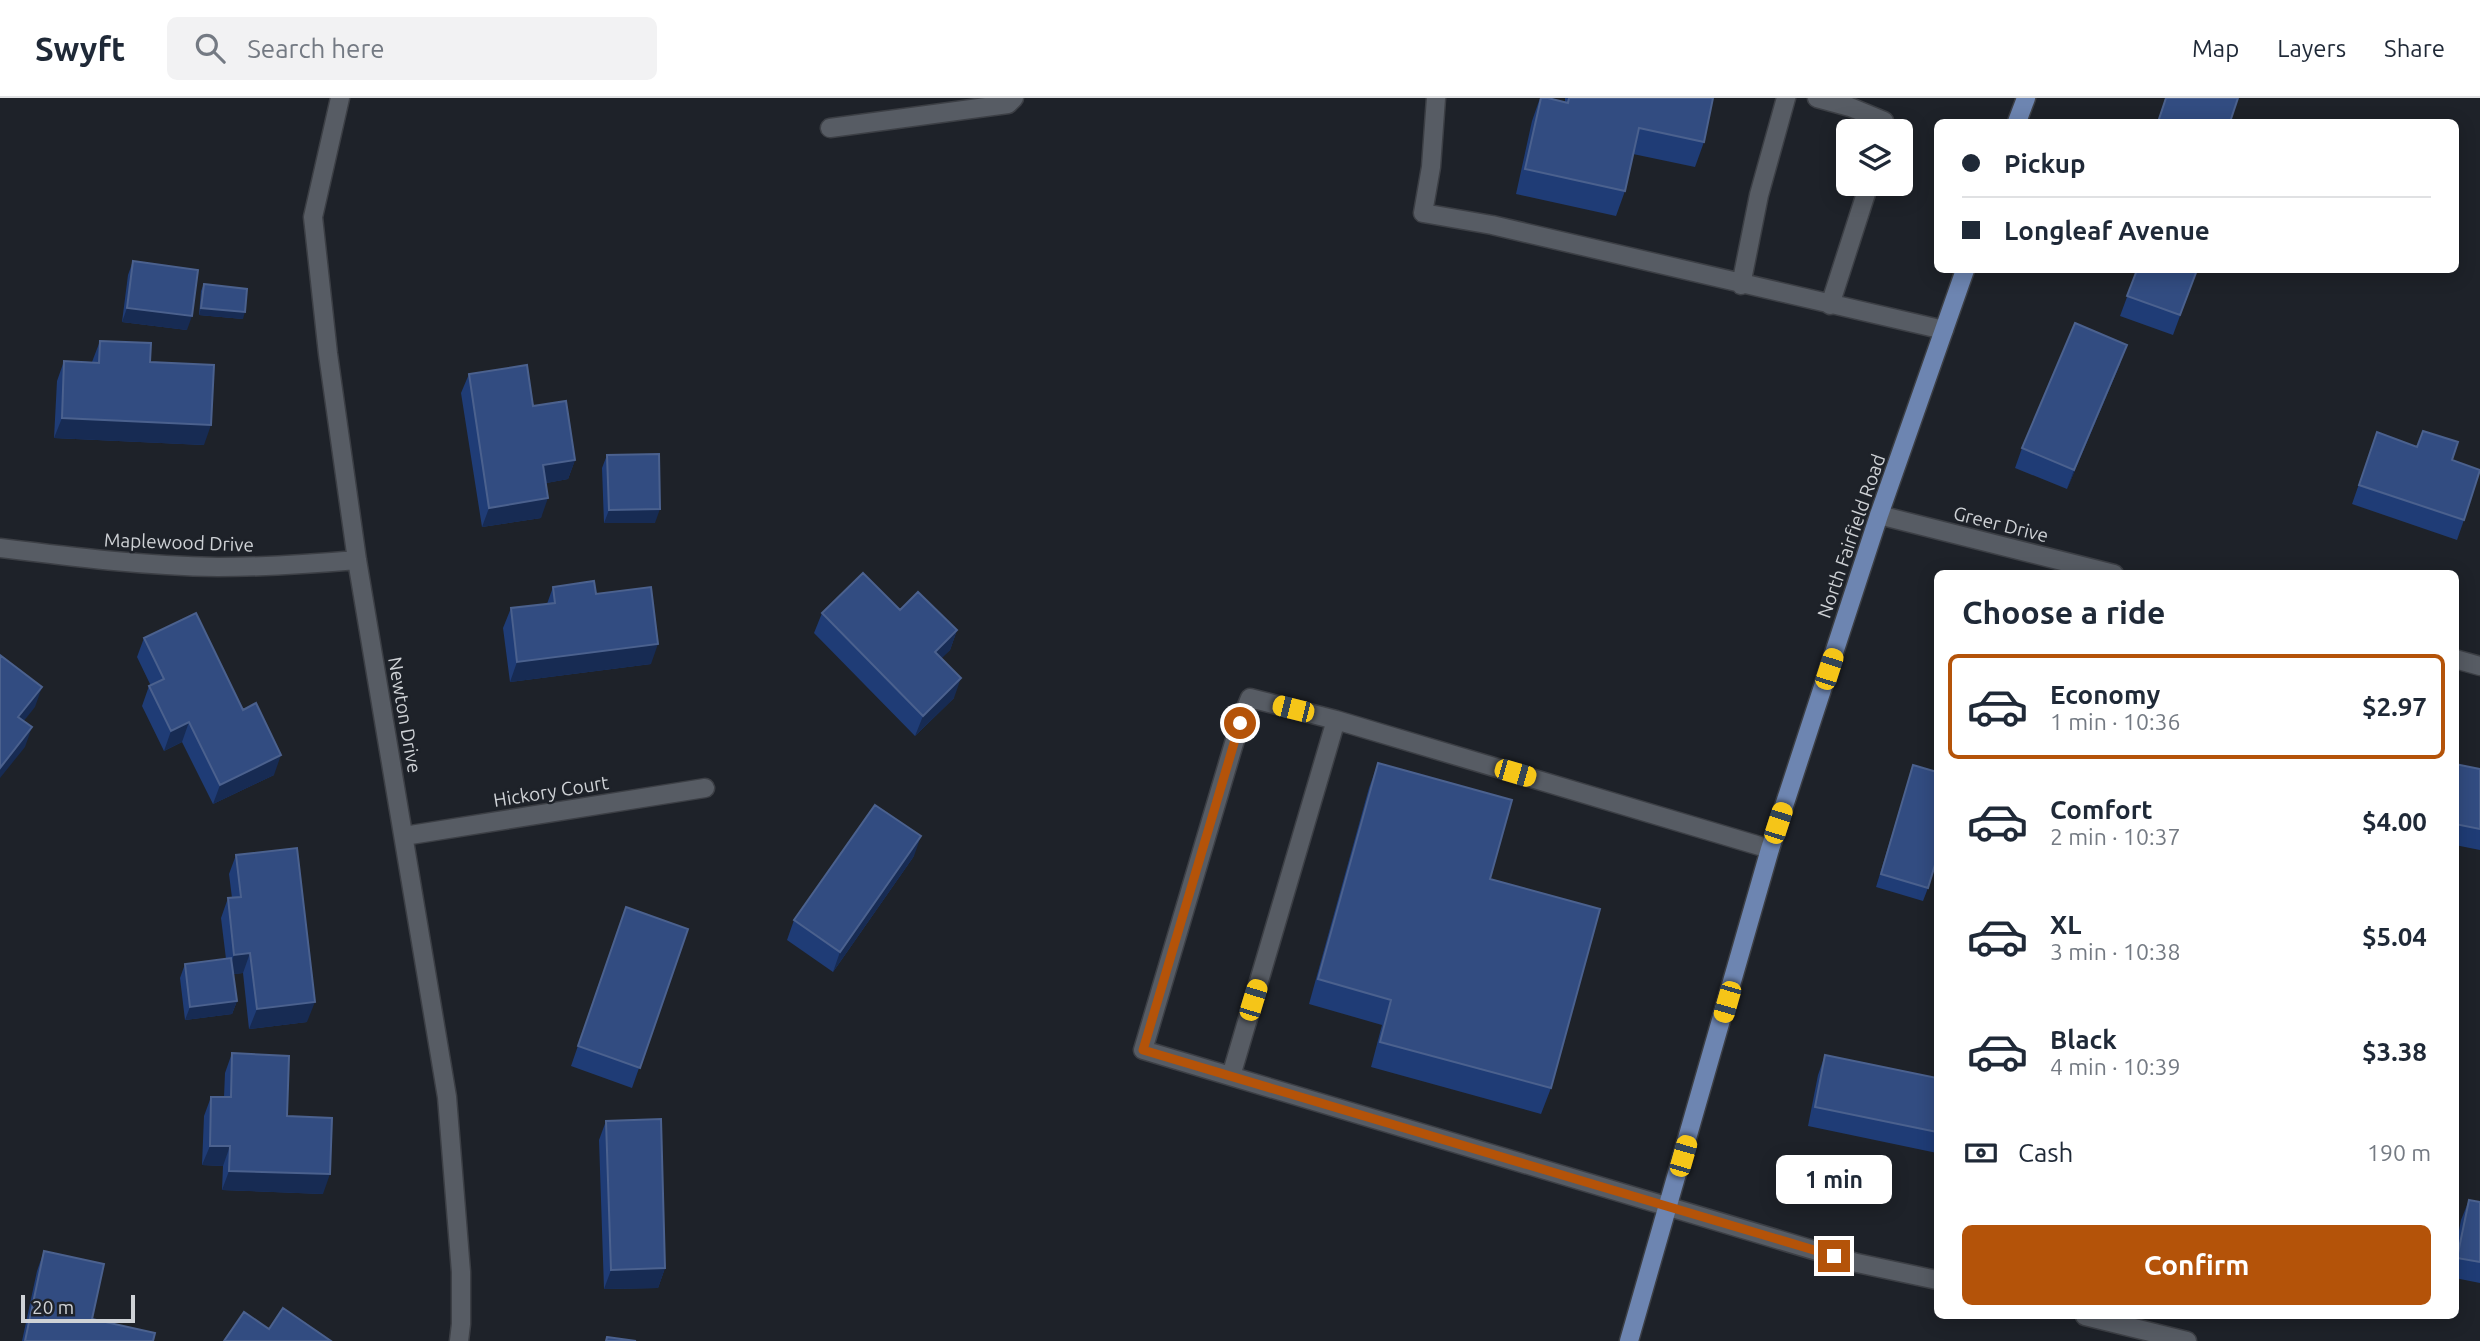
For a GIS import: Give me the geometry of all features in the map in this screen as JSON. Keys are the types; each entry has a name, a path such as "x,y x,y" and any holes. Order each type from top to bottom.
{"main road":[{"path":"2018,119 2026,98"},
{"name":"North Fairfield Road","path":"1629,1341 1770,849 1879,515 1964,273"}],"street":[{"name":"Newton Drive","path":"340,98 313,217 328,354 357,560 447,1097 461,1272 459,1341"},
{"path":"830,128 1008,104 1014,98"},
{"path":"1436,98 1431,167 1423,212 1492,225 1741,285 1944,330"},
{"path":"1741,285 1759,195 1786,98"},
{"path":"1817,98 1879,119"},
{"path":"1830,305 1865,196"},
{"name":"Greer Drive","path":"1879,515 2098,570"},
{"name":"Maplewood Drive","path":"0,548 95,560 217,567 357,560"},
{"path":"2459,660 2480,666"},
{"path":"1770,849 1336,720 1250,698 1240,723 1143,1050 1857,1264 1934,1279"},
{"path":"1231,1076 1336,720"},
{"name":"Hickory Court","path":"404,836 705,788"},
{"path":"2097,1319 2187,1341"}],"building":[{"path":"1541,98 1568,103 1569,98 1713,98 1704,142 1639,128 1625,191 1525,169"},
{"path":"2166,98 2238,98 2231,119 2159,119"},
{"path":"133,261 198,270 192,316 127,308"},
{"path":"2136,273 2196,273 2180,315 2127,296"},
{"path":"204,284 247,289 245,312 201,308"},
{"path":"2075,323 2127,345 2074,470 2022,448"},
{"path":"100,341 151,343 150,362 214,365 211,425 62,418 64,361 99,363"},
{"path":"527,365 533,406 566,401 575,460 543,465 548,498 489,508 469,374"},
{"path":"2423,431 2458,442 2452,460 2480,470 2464,520 2359,485 2377,432 2417,447"},
{"path":"659,454 660,509 609,510 607,455"},
{"path":"863,573 900,610 918,592 957,630 935,652 961,678 923,716 822,613"},
{"path":"594,581 596,594 651,587 658,644 517,662 511,608 555,603 553,587"},
{"path":"196,613 243,710 256,703 281,755 220,785 189,722 171,731 149,686 164,679 144,638"},
{"path":"0,655 42,687 18,717 32,727 0,768"},
{"path":"1378,763 1512,800 1490,879 1600,909 1551,1088 1380,1042 1391,1000 1318,979"},
{"path":"1913,765 1934,771 1934,868 1928,888 1881,874"},
{"path":"2459,765 2480,769 2480,829 2459,825"},
{"path":"875,805 921,836 840,952 794,920"},
{"path":"297,848 315,1002 257,1009 250,953 234,955 228,898 241,897 236,855"},
{"path":"626,907 688,929 640,1068 578,1046"},
{"path":"231,958 237,1001 190,1007 185,964"},
{"path":"232,1053 289,1056 287,1116 332,1118 330,1174 229,1171 230,1146 210,1146 211,1097 231,1097"},
{"path":"1825,1055 1934,1077 1934,1131 1815,1107"},
{"path":"661,1119 665,1268 611,1270 606,1121"},
{"path":"2469,1200 2480,1202 2480,1262 2459,1258"},
{"path":"44,1251 104,1264 92,1319 155,1333 153,1341 25,1341"},
{"path":"283,1308 331,1341 224,1341 244,1312 269,1329"},
{"path":"607,1337 636,1341 606,1341"}],"route":[{"path":"1240,723 1143,1050 1834,1256"}]}
